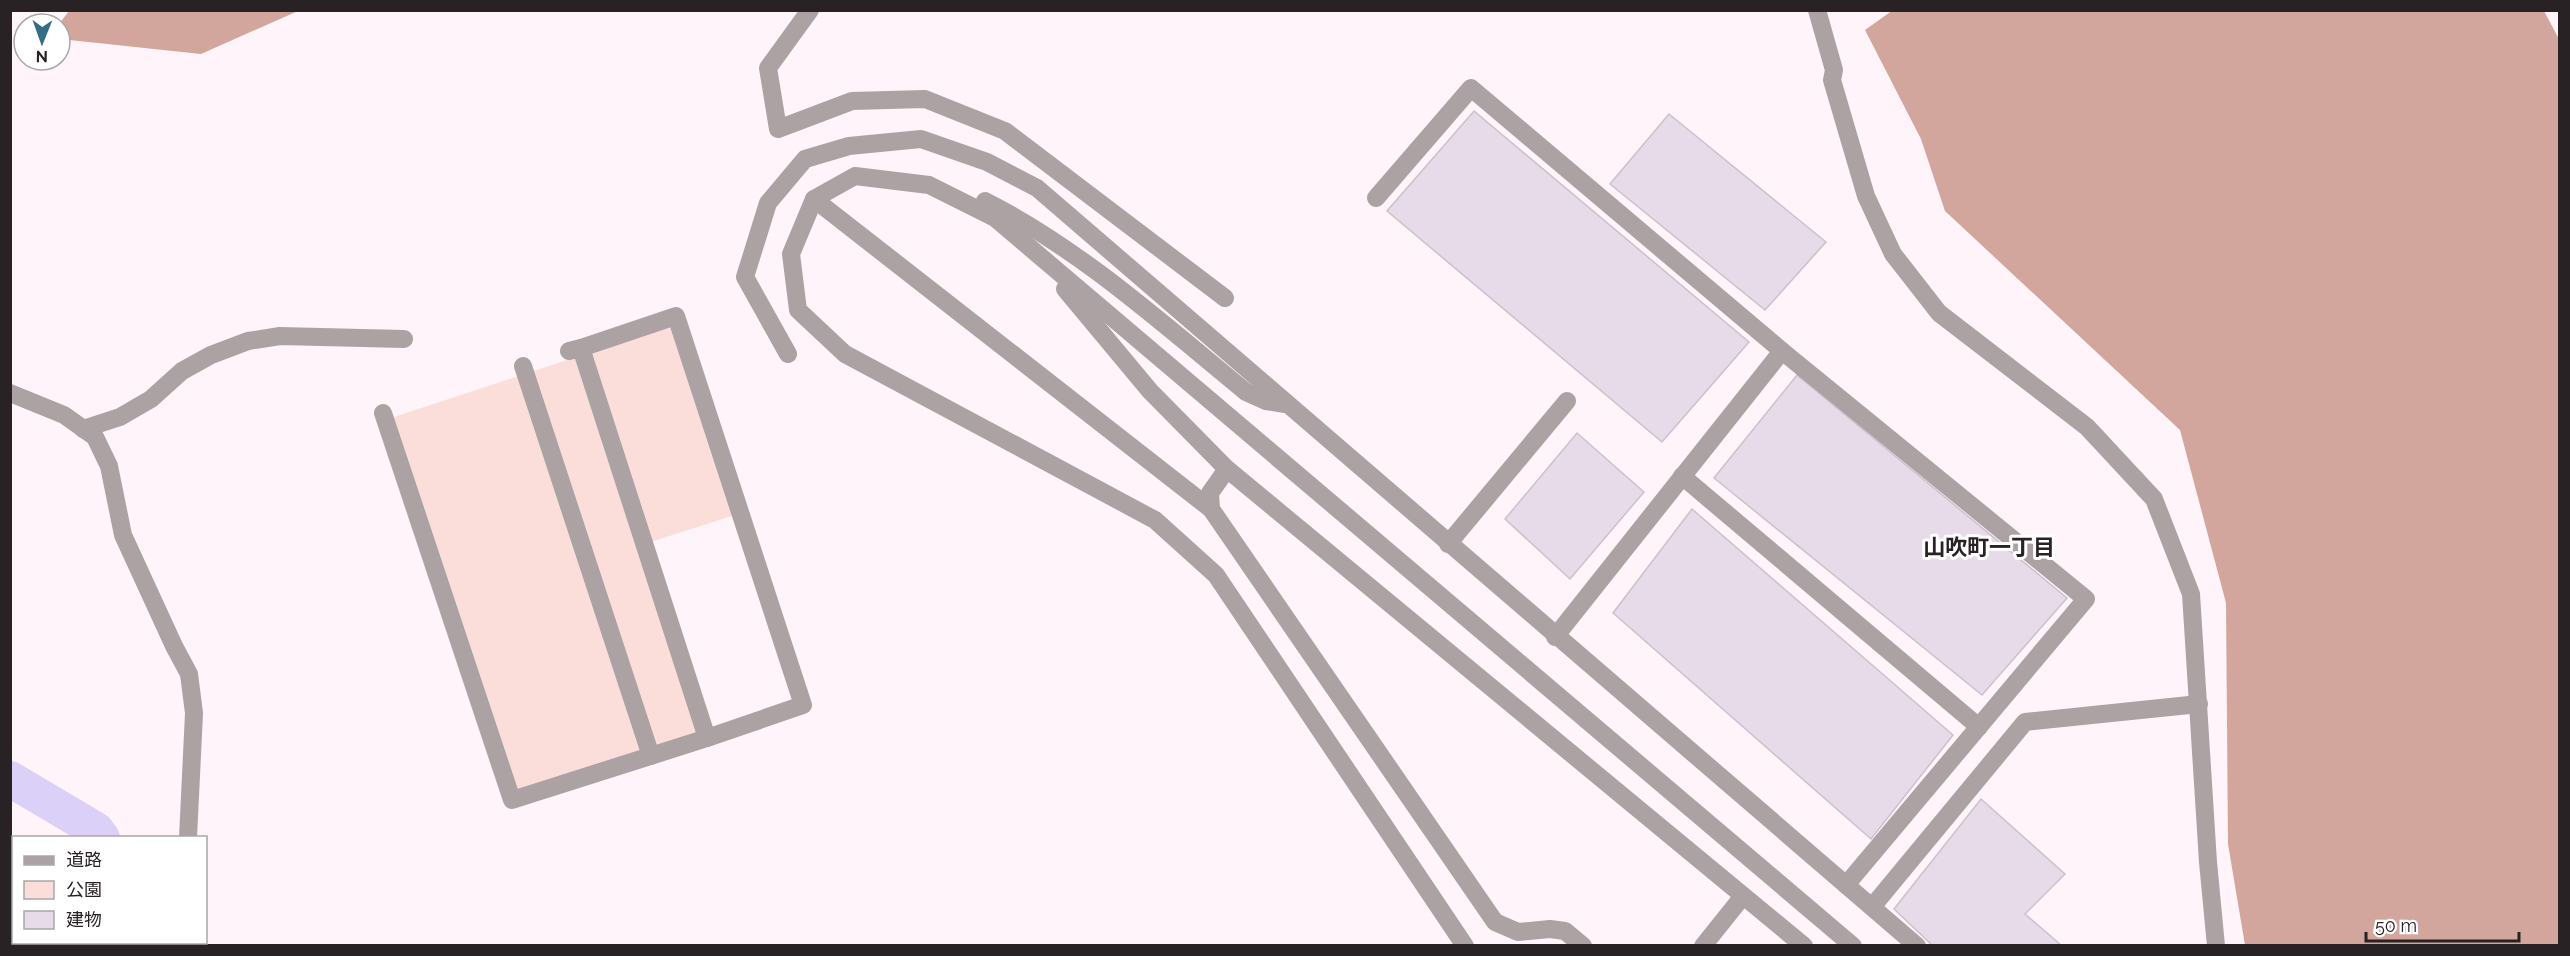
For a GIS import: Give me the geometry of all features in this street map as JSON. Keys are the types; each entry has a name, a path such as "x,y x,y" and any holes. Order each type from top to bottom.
{"street":[{"path":"810,10 768,68 778,129 852,101 925,99 1005,131 1225,298"},
{"path":"1804,10 1824,74 1832,80"},
{"path":"1817,10 1834,70 1832,80 1866,196 1893,254 1939,313 2086,427 2154,500 2191,594 2208,862 2216,945"},
{"path":"1376,198 1471,88 1782,351 2086,599 1846,885"},
{"path":"788,354 745,277 768,203 806,159 849,146 921,139 987,162 1037,188 1555,637 1917,945"},
{"path":"1286,404 1266,401 1245,392 1130,298 1013,215 974,195 929,185 855,176 814,200 791,254 798,310 845,354 1155,520 1216,575 1465,945"},
{"path":"929,185 994,218 1853,945"},
{"path":"814,200 1210,509 1495,922 1518,932 1550,929 1565,931 1583,945"},
{"path":"1033,251 1150,391 1227,470 1804,945"},
{"path":"383,413 512,800 707,738 803,705 676,316 575,349 707,738"},
{"path":"83,429 120,417 151,399 182,371 211,355 248,341 280,336 404,339"},
{"path":"1555,637 1782,351"},
{"path":"524,366 651,756"},
{"path":"10,393 64,415 83,429 95,438 109,466 123,535 189,674 194,713 188,836"},
{"path":"1448,544 1567,401"},
{"path":"1210,509 1210,494 1227,470"},
{"path":"1682,476 1978,727"},
{"path":"1872,907 2025,722 2199,704"},
{"path":"1703,945 1743,896"}],"green space":[{"path":"673,325 735,515 638,546 699,734 517,790 391,418"}],"shaded area":[{"path":"69,10 298,11 201,54 72,40 72,12 68,12"},
{"path":"1893,10 2544,11 2560,41 2559,945 2245,945 2228,844 2226,603 2180,430 1945,211 1921,139 1865,30"}],"building":[{"path":"1474,111 1749,342 1662,442 1387,211"},
{"path":"1669,114 1826,242 1765,310 1610,184"},
{"path":"1797,375 2067,598 1982,695 1714,478"},
{"path":"1577,433 1644,492 1570,579 1505,519"},
{"path":"1692,509 1953,735 1871,839 1613,613"},
{"path":"1981,799 2065,874 2025,914 2062,946 1933,946 1894,909"}],"waterway":[{"path":"10,779 96,830 100,836"}],"district":[{"name":"山吹町一丁目","path":"1989,547"}]}
